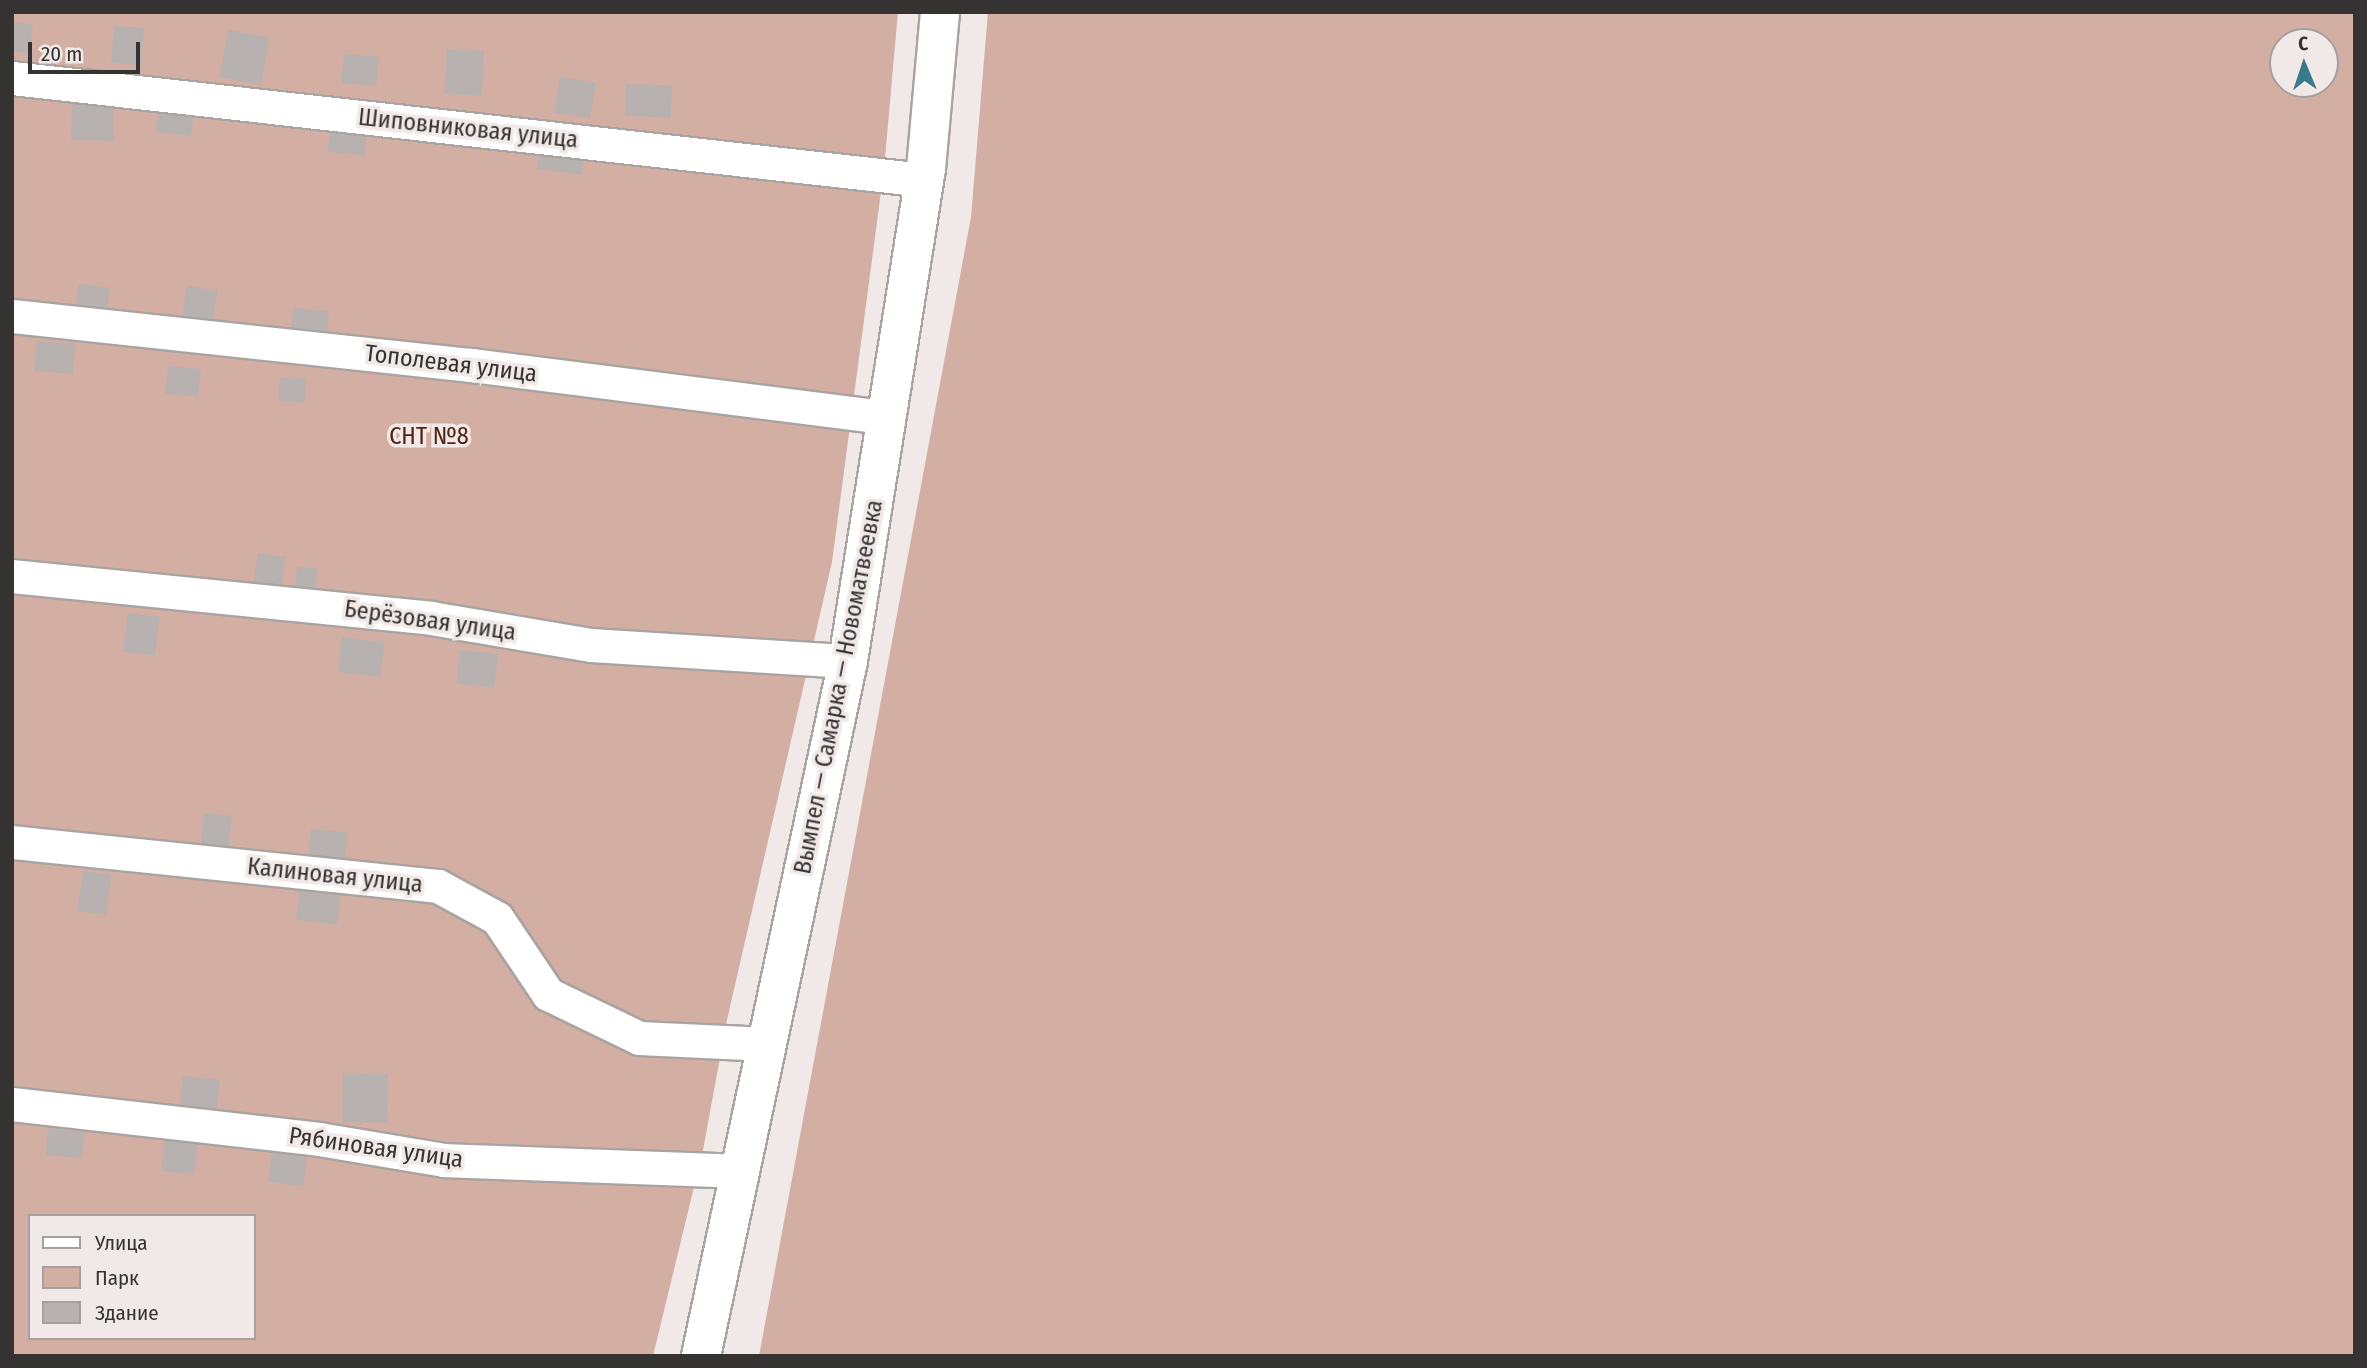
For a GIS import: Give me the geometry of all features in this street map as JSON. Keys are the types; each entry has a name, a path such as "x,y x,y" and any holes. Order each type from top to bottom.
{"main road":[{"name":"Вымпел — Самарка — Новоматвеевка","path":"701,1356 848,661 924,180 940,12"}],"street":[{"name":"Шиповниковая улица","path":"12,78 924,180"},
{"name":"Тополевая улица","path":"12,316 471,365 888,418"},
{"name":"Берёзовая улица","path":"12,576 431,618 591,645 848,661"},
{"name":"Калиновая улица","path":"12,842 438,886 497,918 548,994 639,1038 768,1044"},
{"name":"Рябиновая улица","path":"12,1104 319,1139 444,1160 741,1171"}],"green space":[{"name":"СНТ №8","path":"12,12 898,12 884,169 832,562 727,1020 703,1150 653,1356 12,1356"},
{"path":"988,12 2355,12 2355,1356 759,1356 971,217"}],"building":[{"path":"12,22 33,25 29,53 12,51"},
{"path":"114,26 144,28 141,65 111,63"},
{"path":"228,30 269,37 261,85 220,77"},
{"path":"447,49 484,51 482,96 445,94"},
{"path":"344,54 379,57 376,86 341,83"},
{"path":"560,77 596,83 590,118 554,113"},
{"path":"626,84 672,86 671,118 625,116"},
{"path":"72,98 114,99 113,141 71,140"},
{"path":"159,109 194,113 191,136 156,132"},
{"path":"331,120 368,124 364,156 328,152"},
{"path":"541,137 586,143 581,175 537,169"},
{"path":"79,284 110,288 106,320 75,316"},
{"path":"187,286 218,291 212,328 181,324"},
{"path":"293,308 329,311 327,337 291,334"},
{"path":"36,341 75,344 73,374 34,371"},
{"path":"168,366 201,369 198,397 166,394"},
{"path":"280,377 306,379 304,403 278,401"},
{"path":"258,553 286,557 281,590 253,586"},
{"path":"297,567 318,569 315,598 294,596"},
{"path":"128,613 160,617 155,656 123,652"},
{"path":"342,637 385,642 380,677 338,672"},
{"path":"460,650 498,654 494,688 456,684"},
{"path":"204,813 232,816 229,847 201,844"},
{"path":"311,829 348,833 345,860 308,856"},
{"path":"83,871 112,875 106,915 77,911"},
{"path":"300,888 341,893 337,925 296,920"},
{"path":"343,1073 388,1074 387,1123 342,1122"},
{"path":"183,1076 220,1080 217,1109 180,1105"},
{"path":"48,1129 84,1132 82,1158 46,1155"},
{"path":"165,1139 198,1143 194,1175 161,1171"},
{"path":"272,1153 307,1157 303,1186 268,1182"}]}
